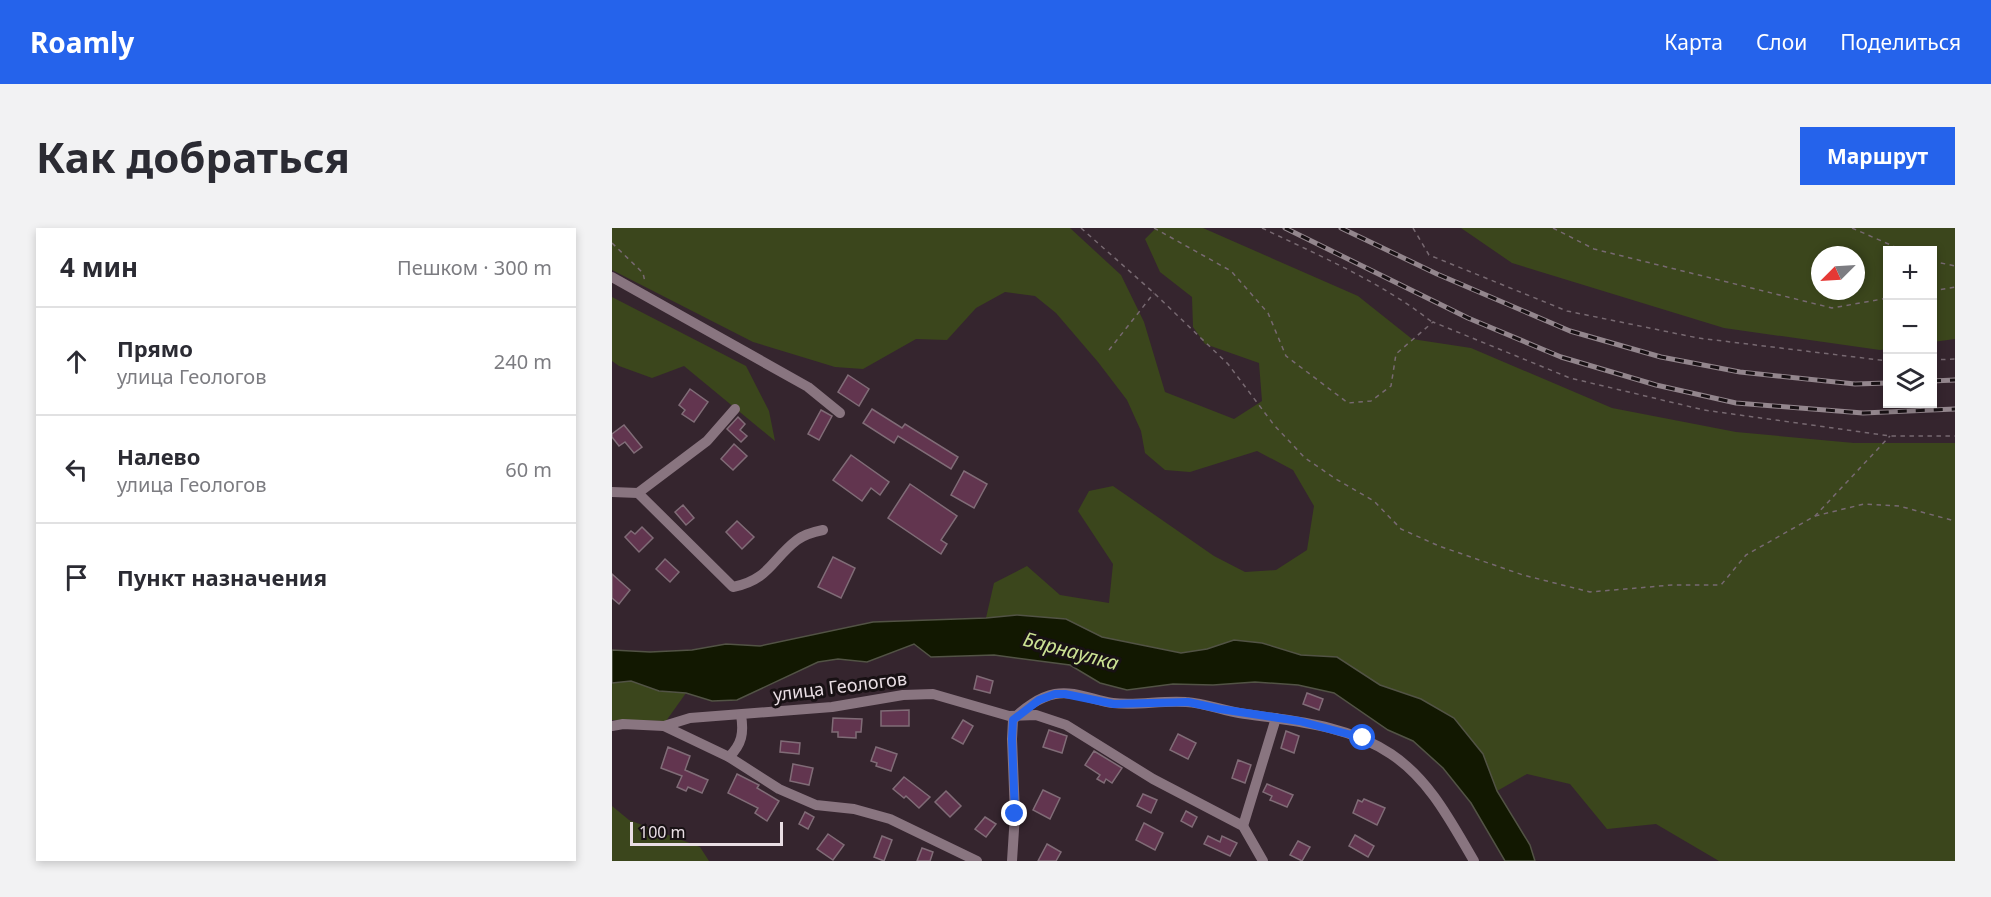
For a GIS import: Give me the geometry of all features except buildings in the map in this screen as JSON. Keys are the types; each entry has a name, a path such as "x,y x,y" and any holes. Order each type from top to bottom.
{"street":[{"path":"612,278 808,387 840,413"},
{"path":"612,492 638,493 707,441 735,409"},
{"path":"638,493 733,587 746,585 766,573 795,541 808,533 823,530"},
{"name":"улица Геологов","path":"612,726 623,724 664,726 690,718 832,707 903,695 933,694 1009,716 1036,715 1066,725 1153,779 1243,826"},
{"path":"1012,861 1015,814 1013,720 1039,700 1055,694 1114,704 1188,702 1299,721 1363,738 1406,764 1419,777 1442,806 1474,861"},
{"path":"729,757 742,740 744,728 741,715"},
{"path":"1263,861 1243,826 1276,718"},
{"name":"улица Геологов","path":"664,726 729,757 779,789 816,805 854,809 890,819 977,861"}],"path":[{"path":"1081,228 1154,293 1228,364 1274,425 1305,458 1374,501 1401,529 1438,546 1523,575 1590,592 1672,585 1721,585 1746,555 1815,516 1864,504 1899,506 1955,521"},
{"path":"1154,228 1231,271 1268,314 1286,356 1348,403 1371,401 1391,386 1396,354 1433,322"},
{"path":"1262,228 1335,263 1408,303 1433,322 1570,378 1704,410 1890,436 1955,436"},
{"path":"1413,228 1429,255 1567,311 1698,338 1883,361"},
{"path":"1552,228 1594,249 1832,308 1883,299"},
{"path":"1852,228 1893,246"},
{"path":"612,243 643,273 648,298"},
{"path":"1937,262 1955,266"},
{"path":"1937,290 1955,287"},
{"path":"1109,350 1154,293"},
{"path":"1937,360 1955,359"},
{"path":"1815,516 1890,436"}],"green space":[{"path":"612,228 1070,228 1121,275 1144,322 1165,392 1234,419 1262,401 1259,363 1205,344 1193,327 1192,297 1160,272 1145,239 1156,228 1203,228 1358,296 1412,339 1471,348 1612,408 1736,432 1854,443 1955,443 1955,861 1719,861 1656,824 1607,829 1570,784 1527,774 1497,791 1483,754 1421,699 1380,685 1337,657 1301,655 1262,643 1234,640 1207,649 1182,653 1102,637 1066,619 1017,615 986,618 994,583 1027,566 1060,595 1109,603 1113,564 1078,511 1089,491 1113,486 1214,556 1245,572 1276,570 1307,550 1314,506 1293,470 1257,451 1190,472 1165,470 1145,453 1141,431 1127,400 1056,313 1035,296 1005,292 976,308 947,340 916,339 863,369 835,367 753,342 612,270"},
{"path":"1461,228 1955,228 1955,339 1937,341 1937,246 1883,246 1883,350 1724,328 1512,263"},
{"path":"612,297 746,366 769,411 775,441 684,366 652,378 619,366 612,361"},
{"path":"631,681 659,691 686,693 666,721 612,720 612,683"},
{"path":"612,806 629,820 700,847 709,861 612,861"}],"water":[{"name":"Барнаулка","path":"1017,615 1066,619 1102,637 1181,653 1207,649 1234,640 1262,643 1301,655 1337,657 1380,685 1421,699 1454,718 1483,754 1497,791 1530,845 1535,861 1505,861 1471,803 1443,768 1413,741 1388,730 1334,693 1298,685 1255,682 1213,685 1173,684 1127,690 1100,683 1070,665 994,655 931,657 914,644 867,662 838,659 818,662 737,700 712,701 686,693 659,691 631,681 612,683 612,650 650,652 692,650 726,644 760,646 873,622"}],"railway":[{"path":"1285,228 1468,318 1561,357 1656,385 1736,403 1863,413 1955,409"},
{"path":"1341,228 1437,274 1570,331 1661,357 1740,372 1855,384 1883,383"},
{"path":"1937,381 1955,380"}],"route":[{"path":"1015,814 1013,720 1039,700 1055,694 1114,704 1188,702 1299,721 1363,738"}]}
